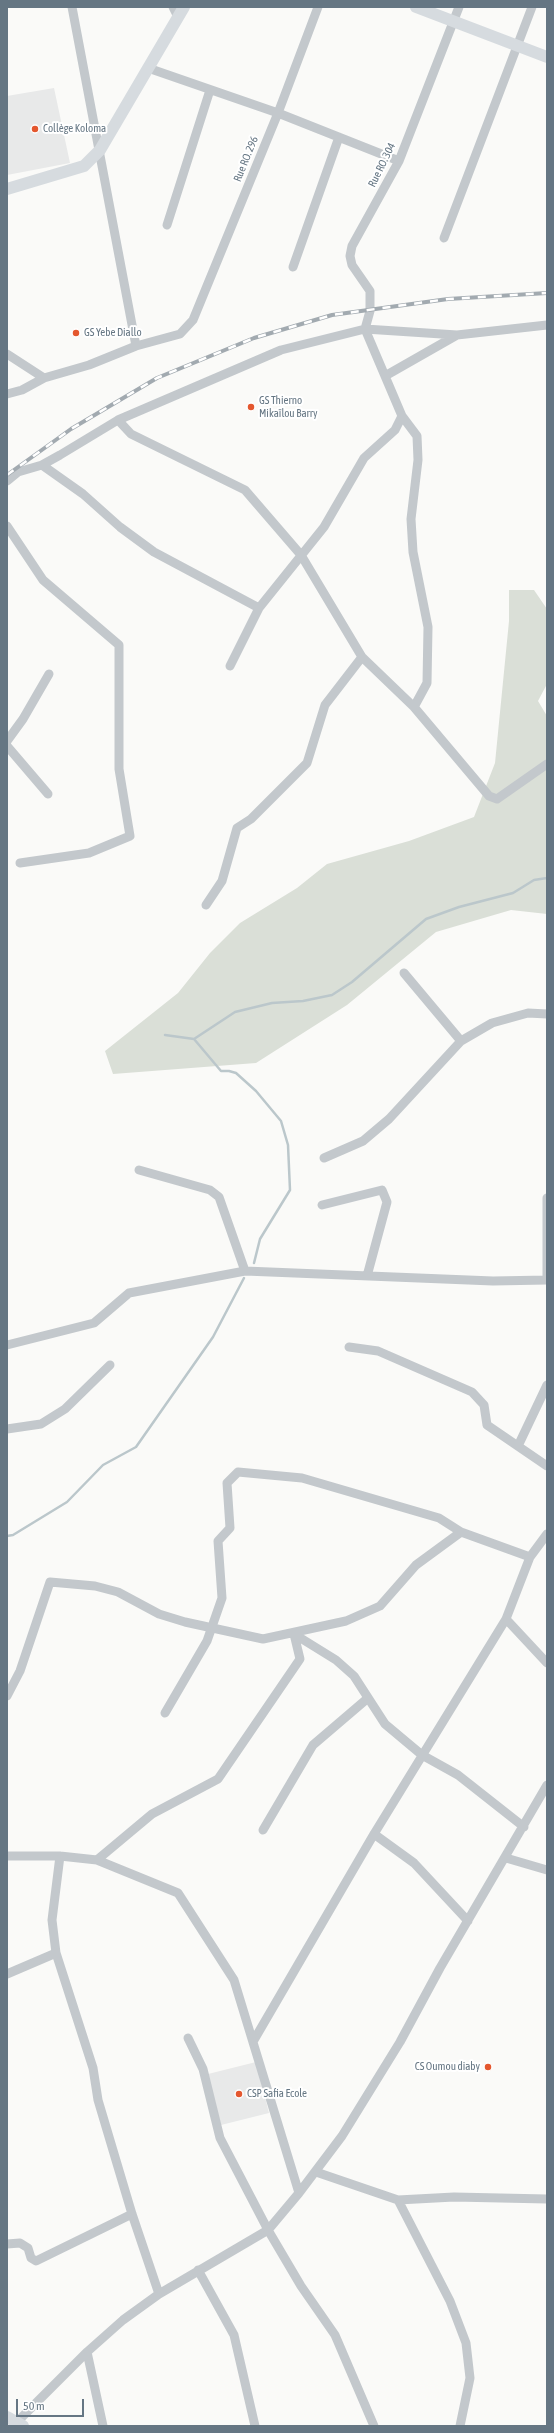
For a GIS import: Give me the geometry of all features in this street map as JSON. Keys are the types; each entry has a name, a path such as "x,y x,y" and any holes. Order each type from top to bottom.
{"street":[{"path":"7,394 22,390 44,378 89,365 136,346 72,7"},
{"name":"Rue RO. 296","path":"136,346 180,334 193,320 278,113 318,7"},
{"path":"416,7 547,57"},
{"name":"Rue RO. 304","path":"365,329 370,311 370,291 352,265 351,251 399,161 459,7"},
{"path":"444,238 532,7"},
{"path":"7,189 84,166 100,150 148,68 178,10"},
{"path":"148,68 278,113 399,161"},
{"path":"167,225 210,90"},
{"path":"293,267 339,137"},
{"path":"7,481 18,472 42,465 118,420 281,350 365,329 457,336 547,325"},
{"path":"365,329 402,416 417,436 418,460 411,519 413,552 428,627 427,683 414,707"},
{"path":"385,376 457,336"},
{"path":"7,354 44,378"},
{"path":"230,666 259,608 324,527 364,458 395,430 402,416"},
{"path":"118,420 131,434 246,490 300,555 362,657 414,707 489,796 497,799 547,764"},
{"path":"42,465 83,494 120,527 154,552 259,608"},
{"path":"7,526 43,580 119,645 119,769 130,836 89,853 20,863"},
{"path":"206,905 222,881 237,828 251,819 307,763 325,706 362,657"},
{"path":"7,741 23,719 49,674"},
{"path":"7,746 48,794"},
{"path":"404,973 461,1041"},
{"path":"324,1158 363,1141 389,1119 461,1041 492,1023 528,1013 547,1014"},
{"path":"139,1170 210,1190 219,1198 245,1271"},
{"path":"322,1205 382,1190 387,1202 367,1276"},
{"path":"7,1345 94,1323 129,1293 245,1271 493,1281 547,1279 547,1198"},
{"path":"349,1347 378,1351 472,1392 484,1405 487,1425 547,1466"},
{"path":"7,1429 41,1424 65,1410 110,1364"},
{"path":"518,1446 547,1385"},
{"path":"165,1714 207,1641 209,1629 222,1598 218,1542 230,1528 227,1483 238,1472 302,1478 439,1518 461,1532 530,1558"},
{"path":"7,1696 20,1671 50,1582 95,1586 118,1592 159,1614 209,1629 263,1639 294,1634 346,1621 380,1606 416,1565 461,1532"},
{"path":"254,2040 374,1834 506,1619 530,1558 547,1534"},
{"path":"506,1619 547,1663"},
{"path":"294,1634 354,1676 385,1724 422,1755 458,1775 524,1827"},
{"path":"97,1860 152,1814 218,1780 300,1659 294,1634"},
{"path":"263,1830 313,1745 368,1698"},
{"path":"15,2422 87,2352 123,2320 159,2294 268,2230 299,2193 342,2136 400,2042 547,1785"},
{"path":"374,1834 414,1864 468,1921"},
{"path":"7,1856 60,1856 97,1860 178,1893 234,1980 254,2040 299,2193"},
{"path":"60,1856 52,1920 56,1953 93,2068 98,2100 132,2214 159,2294"},
{"path":"506,1858 547,1870"},
{"path":"7,1974 56,1953"},
{"path":"188,2038 203,2069 220,2138 268,2230 301,2286 334,2335 374,2426"},
{"path":"316,2172 398,2200 454,2197 547,2199"},
{"path":"398,2200 450,2301 466,2343 470,2378 460,2426"},
{"path":"7,2244 20,2243 28,2248 31,2258 36,2261 132,2214"},
{"path":"198,2270 234,2336 255,2426"},
{"path":"87,2352 103,2426"}],"shaded area":[{"name":"Collège Koloma","path":"54,88 70,163 7,175 7,96"},
{"path":"509,590 534,590 547,609 547,684 538,701 547,716 547,914 511,910 436,932 347,1005 256,1063 113,1074 105,1051 178,993 210,953 240,923 297,888 327,864 409,841 474,817 495,763 509,621"},
{"name":"CSP Safia Ecole","path":"256,2062 269,2113 221,2125 208,2074"}],"waterway":[{"path":"165,1035 194,1039 235,1012 272,1003 303,1001 332,995 352,982 426,919 459,907 513,893 534,880 547,878"},
{"path":"194,1039 221,1071 236,1073 256,1091 281,1121 288,1145 290,1190 260,1239 254,1263"},
{"path":"7,1536 13,1535 67,1502 103,1465 136,1447 213,1337 244,1278"}],"railway":[{"path":"7,475 71,429 157,378 254,338 332,315 448,299 547,293"}],"place":[{"name":"Collège Koloma","path":"35,129"},
{"name":"GS Yebe Diallo","path":"76,333"},
{"name":"GS Thierno Mikaïlou Barry","path":"251,407"},
{"name":"CS Oumou diaby","path":"488,2067"},
{"name":"CSP Safia Ecole","path":"239,2094"}]}
